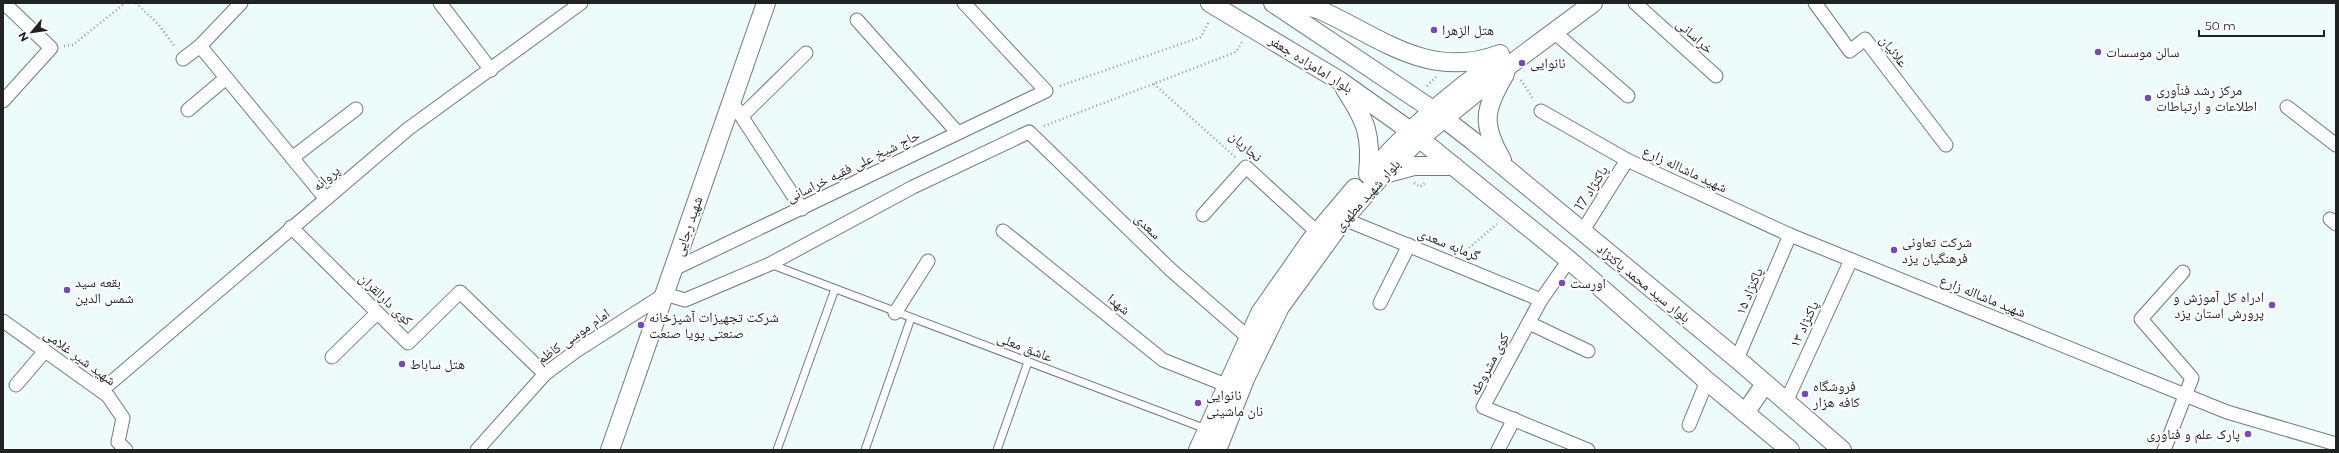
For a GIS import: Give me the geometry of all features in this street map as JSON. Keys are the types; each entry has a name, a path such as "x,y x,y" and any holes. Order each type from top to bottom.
{"main road":[{"name":"شهید رجایی","path":"610,450 674,269 737,109 766,3"},
{"name":"بلوار شهید مطهری","path":"1198,450 1206,429 1260,313 1317,232 1415,134 1512,56 1573,3"},
{"name":"بلوار شهید مطهری","path":"1512,56 1554,32 1593,3"},
{"path":"1279,4 1324,6 1397,50 1423,59 1466,61 1512,56"},
{"name":"بلوار امامزاده جعفر","path":"1279,4 1438,114"},
{"name":"بلوار امامزاده جعفر","path":"1214,5 1340,81 1415,134"},
{"path":"1507,168 1492,143 1487,126 1487,116 1494,91 1512,56"},
{"path":"1340,81 1358,109 1368,131 1370,154 1376,174 1414,166 1454,166"},
{"name":"بلوار سید محمد پاکنژاد","path":"1438,114 1507,168 1582,232 1737,359 1842,450"},
{"path":"1415,134 1569,260 1707,381 1790,450"},
{"name":"بلوار شهید مطهری","path":"1217,450 1245,379 1280,307 1376,174"},
{"path":"1745,413 1765,384"}],"street":[{"path":"3,101 51,48 4,3"},
{"path":"184,59 200,46 241,3"},
{"path":"440,3 491,70"},
{"name":"پروانه","path":"101,391 408,129 581,3"},
{"path":"964,3 1046,91"},
{"name":"خراسانی","path":"1635,3 1716,76"},
{"name":"علائیان","path":"1815,3 1850,51 1865,39 1946,145"},
{"path":"857,20 958,132"},
{"path":"1554,32 1628,96"},
{"path":"200,46 326,199"},
{"path":"802,209 737,109 806,53"},
{"path":"188,110 226,78"},
{"name":"حاج شیخ علی فقیه خراسانی","path":"674,269 1046,91"},
{"path":"2287,107 2336,145"},
{"path":"292,158 356,109"},
{"name":"شهید ماشااله زارع","path":"1541,111 1627,160 1790,235 2184,396 2227,412 2336,444"},
{"path":"665,294 685,300 770,264 913,187 1029,132"},
{"name":"سعدی","path":"1029,132 1171,270 1249,338"},
{"name":"پاکنژاد 17","path":"1582,232 1627,160"},
{"path":"1203,215 1246,167"},
{"name":"نجاریان","path":"1246,167 1317,232"},
{"name":"گرمابه سعدی","path":"1344,219 1542,300"},
{"name":"کوی دارالقران","path":"291,228 376,314 408,343 460,292 545,374"},
{"name":"شهدا","path":"1003,231 1163,360 1226,386"},
{"name":"پاکنژاد ۱۵","path":"1737,359 1790,235"},
{"path":"1380,303 1409,245"},
{"name":"کوی مشروطه","path":"1569,260 1542,300 1483,407 1588,450"},
{"name":"پاکنژاد ۱۳","path":"1786,402 1851,260"},
{"path":"895,313 928,261"},
{"path":"2164,450 2192,378 2141,319 2183,272"},
{"name":"امام موسی کاظم","path":"477,450 545,374 576,351 665,294"},
{"path":"332,357 376,314"},
{"name":"شهید شیر غلامی","path":"3,321 108,396 123,418 118,442 126,450"},
{"path":"1529,323 1588,350"},
{"path":"16,385 45,350"},
{"path":"1689,425 1707,381"},
{"path":"1498,450 1514,419"}],"lane":[{"name":"عاشق معلی","path":"770,264 895,313 1206,429"},
{"path":"777,450 835,290"},
{"path":"865,450 911,318"},
{"path":"997,450 1028,362"}],"path":[{"path":"51,48 73,45 125,3"},
{"path":"136,3 159,25 184,59"},
{"path":"1046,91 1201,37 1214,5"},
{"path":"1029,132 1236,52 1252,27"},
{"path":"1512,56 1541,111"},
{"name":"نجاریان","path":"1154,84 1246,167"},
{"path":"1452,263 1510,212"}],"place":[{"name":"هتل الزهرا","path":"1434,30"},
{"name":"سالن موسسات","path":"2098,52"},
{"name":"نانوایی","path":"1522,63"},
{"name":"مرکز رشد فنآوری اطلاعات و ارتباطات","path":"2148,98"},
{"name":"شرکت تعاونی فرهنگیان یزد","path":"1894,250"},
{"name":"اورست","path":"1562,283"},
{"name":"بقعه سید شمس الدین","path":"67,290"},
{"name":"ادراه کل آموزش و پرورش استان یزد","path":"2272,305"},
{"name":"شرکت تجهیزات آشپزخانه صنعتی پویا صنعت","path":"641,325"},
{"name":"هتل ساباط","path":"402,364"},
{"name":"فروشگاه کافه هزار","path":"1805,394"},
{"name":"نانوایی نان ماشینی","path":"1198,403"},
{"name":"پارک علم و فناوری","path":"2248,434"}]}
